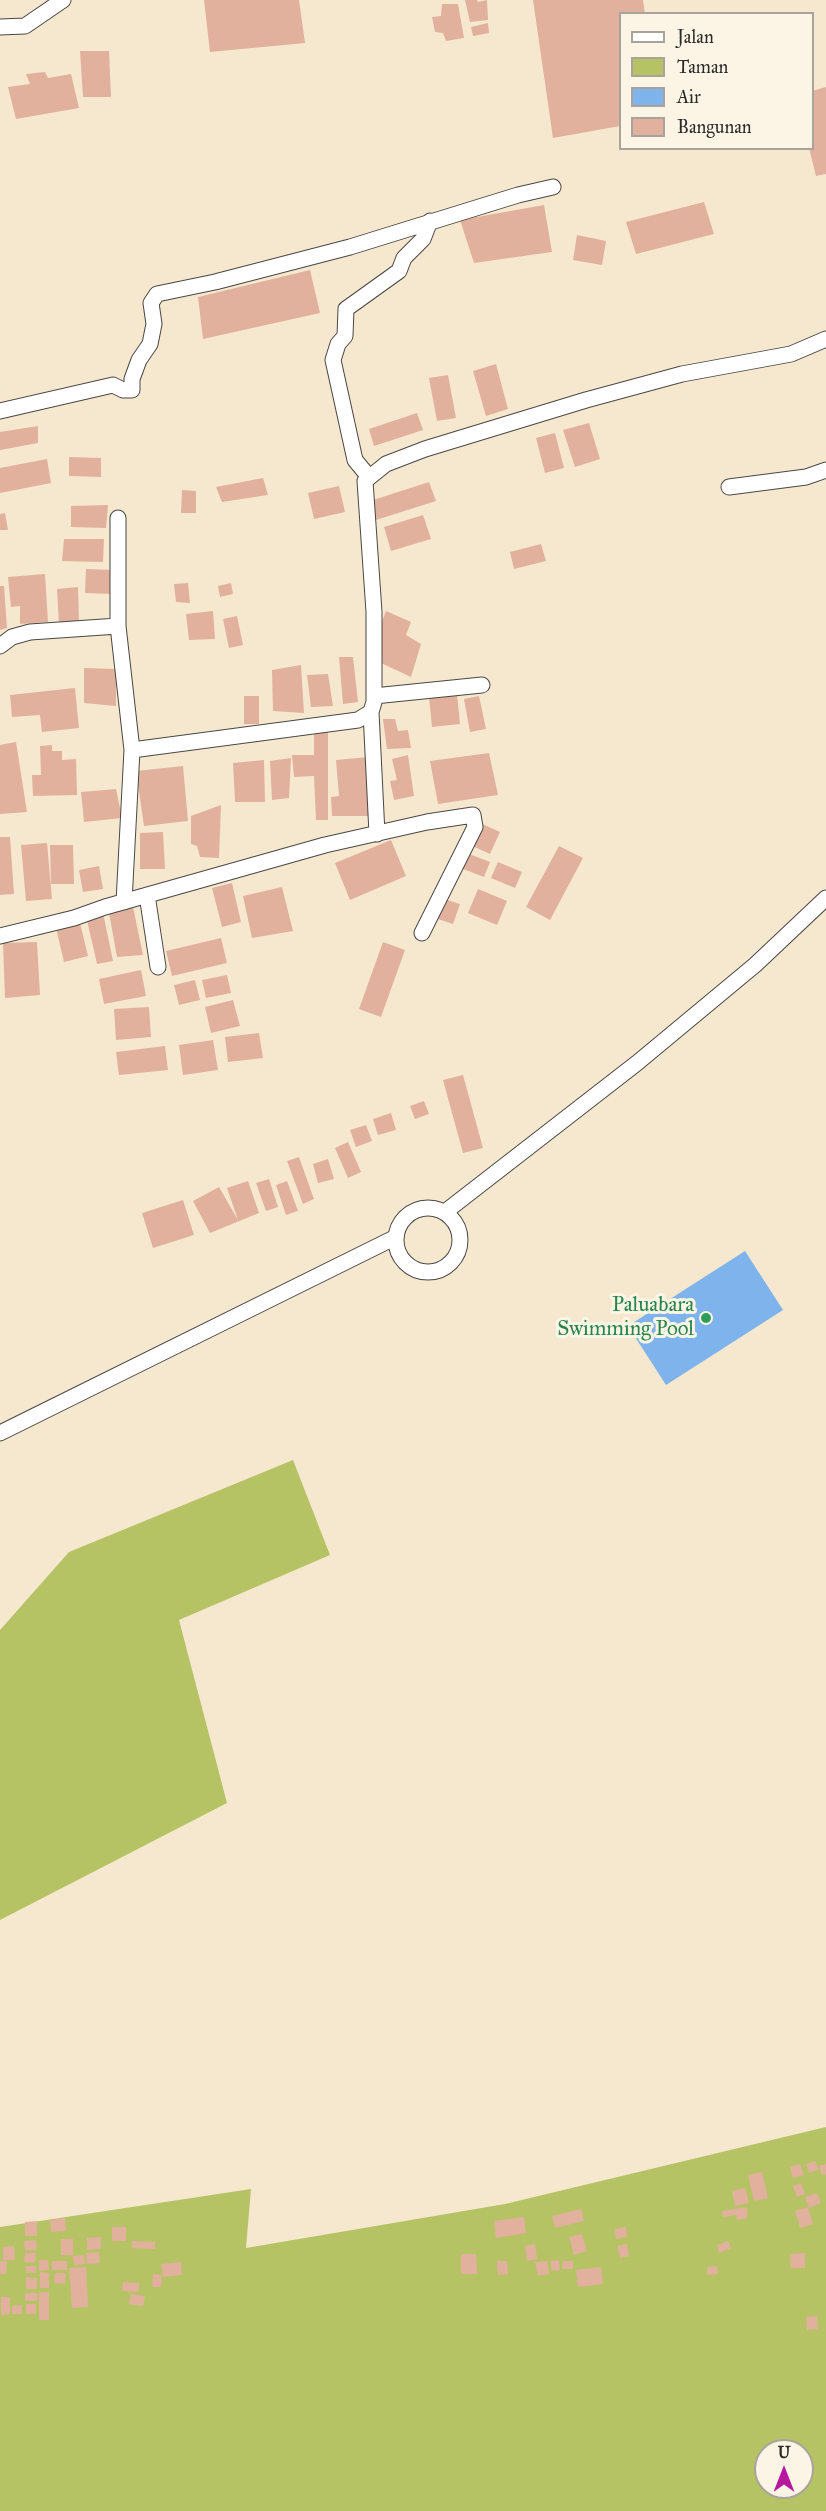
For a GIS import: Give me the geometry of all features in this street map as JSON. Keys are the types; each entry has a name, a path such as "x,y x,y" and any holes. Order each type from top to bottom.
{"street":[{"path":"0,27 25,26 61,1"},
{"path":"0,411 113,385 123,390 132,390 132,379 139,360 150,344 154,324 151,303 157,294 350,247 518,195 554,187"},
{"path":"369,477 355,460 333,360 338,344 345,336 346,309 399,271 404,258 423,239 430,221"},
{"path":"377,834 371,712 374,696 374,612 365,481 386,464 425,449 586,400 682,374 791,354 826,339"},
{"path":"729,487 806,477 826,470"},
{"path":"118,518 118,626 132,750 124,902"},
{"path":"0,646 12,637 30,632 118,626"},
{"path":"374,696 482,685"},
{"path":"132,750 358,720 371,712"},
{"path":"0,936 38,928 290,854 463,815 474,816 471,834 422,933"},
{"path":"147,896 158,967"},
{"path":"445,1212 637,1063 754,965 826,898"},
{"path":"428,1208 445,1212 458,1225 461,1243 455,1259 440,1270 423,1271 408,1265 399,1254 396,1237 399,1226 411,1212 428,1208"},
{"path":"0,1433 396,1237"}],"green space":[{"path":"293,1460 330,1555 179,1620 227,1803 0,1920 0,1630 69,1552"},
{"path":"826,2127 826,2511 0,2511 0,2227 251,2189 246,2248 505,2204"}],"water":[{"name":"Paluabara Swimming Pool","path":"745,1251 783,1310 666,1385 628,1326"}],"building":[{"path":"204,0 299,0 305,43 210,52"},
{"path":"465,0 477,0 478,2 487,0 488,20 470,22"},
{"path":"533,0 643,0 645,12 619,12 619,126 553,138"},
{"path":"442,4 458,4 464,38 446,41 443,33 435,32 432,17 441,16"},
{"path":"488,23 489,33 473,36 471,27"},
{"path":"80,51 109,51 111,97 83,97"},
{"path":"45,72 48,78 71,74 79,108 16,119 8,87 30,84 26,74"},
{"path":"826,87 826,174 816,176 810,150 814,150 814,90"},
{"path":"704,202 714,234 636,254 626,222"},
{"path":"544,205 552,252 474,263 460,220"},
{"path":"577,235 606,241 602,265 573,260"},
{"path":"310,270 320,313 203,339 198,297"},
{"path":"496,364 508,409 486,416 473,371"},
{"path":"448,375 456,418 437,421 429,378"},
{"path":"417,413 423,430 374,446 369,429"},
{"path":"589,423 600,459 575,467 563,430"},
{"path":"38,426 38,443 0,450 0,432"},
{"path":"555,433 564,468 545,473 536,438"},
{"path":"69,457 101,458 101,477 69,476"},
{"path":"47,459 51,483 0,493 0,468"},
{"path":"263,478 268,495 222,502 216,487"},
{"path":"429,482 436,501 376,520 367,502"},
{"path":"339,486 345,512 314,519 308,493"},
{"path":"182,490 196,491 196,513 181,513"},
{"path":"108,505 106,528 71,527 71,506"},
{"path":"5,513 8,530 0,530 0,514"},
{"path":"423,515 431,539 391,551 384,527"},
{"path":"64,539 104,539 103,562 62,561"},
{"path":"541,544 546,561 514,569 510,552"},
{"path":"86,569 113,570 113,594 85,593"},
{"path":"45,574 48,622 20,624 20,606 11,607 8,577"},
{"path":"188,583 190,603 176,602 174,584"},
{"path":"231,583 233,594 220,597 218,586"},
{"path":"0,586 4,586 7,628 0,630"},
{"path":"78,587 79,623 59,625 57,589"},
{"path":"213,611 215,639 189,640 186,614"},
{"path":"386,611 411,622 406,635 421,644 411,677 381,663 378,632"},
{"path":"237,616 243,645 229,648 223,619"},
{"path":"339,657 353,657 358,702 343,704"},
{"path":"301,665 304,713 273,711 272,670"},
{"path":"84,668 116,669 116,706 84,703"},
{"path":"328,674 333,706 311,707 307,675"},
{"path":"75,688 79,728 42,732 40,715 12,717 10,695"},
{"path":"457,694 460,724 432,727 429,697"},
{"path":"244,696 259,696 259,724 244,724"},
{"path":"479,696 486,729 470,732 464,699"},
{"path":"383,719 395,719 398,731 408,730 411,748 387,749"},
{"path":"314,730 328,730 328,820 316,820 314,776 294,777 292,755 314,755"},
{"path":"16,742 27,812 0,814 0,745"},
{"path":"52,745 52,751 62,751 62,760 76,759 77,795 33,796 32,775 41,775 40,746"},
{"path":"489,753 498,795 438,804 430,761"},
{"path":"408,755 414,796 394,800 390,781 397,780 392,759"},
{"path":"369,757 370,816 332,816 331,797 339,796 336,760"},
{"path":"291,758 289,798 272,800 270,761"},
{"path":"264,760 265,802 235,802 233,763"},
{"path":"183,766 188,821 144,826 136,771"},
{"path":"116,789 122,818 84,822 81,792"},
{"path":"221,805 219,858 200,857 197,846 191,844 191,816"},
{"path":"478,822 500,832 490,854 468,844"},
{"path":"163,832 165,869 140,869 140,833"},
{"path":"0,837 10,837 14,894 0,895"},
{"path":"391,840 406,876 350,900 335,863"},
{"path":"47,843 52,899 26,901 21,845"},
{"path":"50,845 73,845 74,884 51,884"},
{"path":"559,846 583,858 550,920 526,907"},
{"path":"464,852 490,862 484,877 458,867"},
{"path":"498,862 522,872 515,888 491,878"},
{"path":"99,866 103,889 83,892 79,870"},
{"path":"232,883 241,922 222,927 212,888"},
{"path":"282,887 293,931 252,938 243,896"},
{"path":"478,889 507,901 497,925 468,913"},
{"path":"444,899 460,904 453,924 435,918"},
{"path":"132,902 143,955 117,957 108,907"},
{"path":"103,913 113,961 97,964 86,916"},
{"path":"80,923 88,956 64,962 56,928"},
{"path":"221,938 227,963 172,976 166,951"},
{"path":"37,942 40,995 5,998 3,943"},
{"path":"383,942 405,950 381,1017 359,1009"},
{"path":"141,970 146,996 104,1004 99,979"},
{"path":"227,975 231,993 206,998 202,980"},
{"path":"195,980 200,1000 179,1005 174,985"},
{"path":"233,1000 240,1026 211,1033 205,1007"},
{"path":"149,1007 151,1037 116,1040 114,1009"},
{"path":"259,1033 263,1058 228,1062 225,1037"},
{"path":"213,1040 218,1070 183,1075 179,1045"},
{"path":"165,1046 168,1070 119,1075 116,1052"},
{"path":"463,1075 483,1148 463,1153 443,1080"},
{"path":"424,1101 429,1114 415,1119 410,1106"},
{"path":"391,1113 396,1130 378,1135 373,1119"},
{"path":"366,1125 372,1141 356,1147 350,1130"},
{"path":"348,1142 361,1172 348,1178 335,1148"},
{"path":"299,1157 314,1199 303,1204 287,1161"},
{"path":"328,1159 334,1179 318,1183 313,1164"},
{"path":"269,1179 278,1207 266,1211 256,1183"},
{"path":"248,1181 259,1213 210,1233 193,1201 219,1187 238,1220 227,1188"},
{"path":"287,1181 298,1211 286,1215 276,1185"},
{"path":"183,1200 194,1235 153,1248 142,1213"},
{"path":"815,2161 819,2169 809,2173 806,2164"},
{"path":"800,2164 804,2175 793,2178 790,2167"},
{"path":"826,2164 826,2174 822,2175 819,2166"},
{"path":"762,2172 768,2198 754,2201 748,2175"},
{"path":"801,2183 805,2194 797,2197 793,2186"},
{"path":"745,2188 749,2203 735,2206 732,2191"},
{"path":"817,2193 821,2203 809,2208 805,2197"},
{"path":"747,2207 747,2218 737,2220 736,2215 723,2217 722,2211"},
{"path":"808,2207 813,2224 800,2228 795,2211"},
{"path":"581,2209 584,2221 555,2228 552,2216"},
{"path":"524,2217 526,2233 496,2238 494,2221"},
{"path":"65,2218 66,2231 51,2232 50,2220"},
{"path":"37,2221 37,2236 25,2236 25,2222"},
{"path":"112,2227 126,2227 126,2241 112,2241"},
{"path":"626,2227 627,2237 616,2239 615,2229"},
{"path":"582,2234 587,2251 574,2255 569,2237"},
{"path":"101,2237 101,2249 87,2250 87,2238"},
{"path":"61,2239 73,2239 73,2255 61,2255"},
{"path":"36,2240 37,2250 25,2251 24,2241"},
{"path":"132,2241 155,2242 155,2249 132,2248"},
{"path":"728,2241 731,2248 719,2253 717,2245"},
{"path":"535,2244 537,2259 527,2261 525,2246"},
{"path":"627,2244 629,2256 620,2258 617,2246"},
{"path":"14,2246 15,2260 3,2260 3,2247"},
{"path":"99,2252 100,2263 87,2264 86,2253"},
{"path":"25,2253 36,2253 35,2263 24,2262"},
{"path":"805,2253 805,2268 791,2268 790,2254"},
{"path":"461,2254 476,2254 477,2274 461,2274"},
{"path":"84,2255 85,2264 74,2265 73,2256"},
{"path":"39,2260 48,2260 49,2270 39,2271"},
{"path":"559,2260 560,2270 552,2271 550,2261"},
{"path":"0,2261 7,2261 6,2274 0,2274"},
{"path":"52,2261 67,2261 67,2270 52,2270"},
{"path":"497,2261 507,2261 508,2274 498,2275"},
{"path":"547,2261 549,2274 538,2276 535,2262"},
{"path":"563,2261 573,2261 573,2269 562,2269"},
{"path":"181,2262 182,2275 163,2277 161,2264"},
{"path":"26,2266 36,2266 36,2273 26,2273"},
{"path":"717,2266 718,2274 707,2275 707,2267"},
{"path":"86,2267 88,2307 72,2308 69,2268"},
{"path":"601,2267 603,2284 578,2287 576,2270"},
{"path":"40,2272 49,2273 49,2288 40,2288"},
{"path":"55,2273 66,2273 65,2284 54,2283"},
{"path":"153,2274 162,2275 161,2287 152,2287"},
{"path":"26,2277 37,2278 37,2289 26,2289"},
{"path":"123,2282 139,2283 139,2292 122,2291"},
{"path":"39,2292 49,2292 49,2320 39,2320"},
{"path":"25,2293 38,2293 37,2301 25,2301"},
{"path":"131,2294 145,2296 143,2306 129,2304"},
{"path":"1,2297 10,2297 10,2314 1,2315"},
{"path":"26,2304 36,2304 36,2314 26,2314"},
{"path":"22,2305 22,2314 12,2314 12,2306"},
{"path":"817,2316 818,2329 807,2330 806,2317"}],"place":[{"name":"Paluabara Swimming Pool","path":"706,1318"}]}
